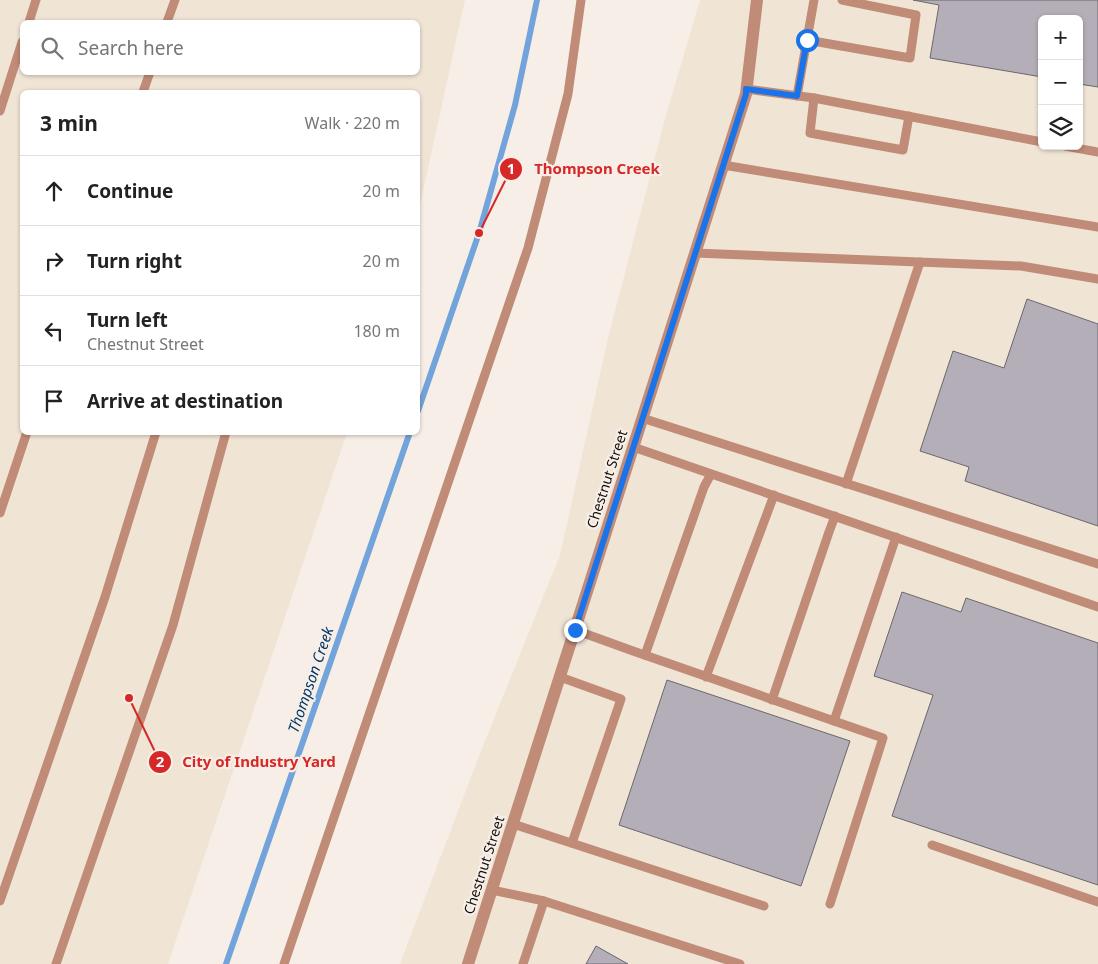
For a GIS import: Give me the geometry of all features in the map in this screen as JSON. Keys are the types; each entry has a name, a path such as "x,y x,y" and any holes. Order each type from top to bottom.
{"street":[{"name":"Chestnut Street","path":"468,964 746,94 758,0"}],"lane":[{"path":"30,20 36,0"},
{"path":"168,20 175,0"},
{"path":"284,964 528,248 568,94 581,0"},
{"path":"797,96 814,0"},
{"path":"807,40 910,58 916,15 842,0"},
{"path":"0,110 20,48"},
{"path":"144,90 149,75"},
{"path":"746,89 814,98 1038,141"},
{"path":"814,98 810,133 903,150 909,116"},
{"path":"1083,149 1098,152"},
{"path":"723,165 1098,227"},
{"path":"695,253 1021,266 1098,278"},
{"path":"846,484 920,262"},
{"path":"642,418 1098,564"},
{"path":"0,513 26,435"},
{"path":"0,901 105,597 155,435"},
{"path":"56,964 173,625 225,435"},
{"path":"633,447 1098,608"},
{"path":"645,655 704,487 711,474"},
{"path":"706,676 774,495"},
{"path":"772,700 835,516"},
{"path":"834,721 896,537"},
{"path":"575,630 882,738 830,904"},
{"path":"560,677 621,699 572,843"},
{"path":"513,824 764,906"},
{"path":"932,845 1098,902"},
{"path":"492,890 544,901 740,964"},
{"path":"523,964 544,901"}],"shaded area":[{"path":"0,0 465,0 420,205 420,90 20,90 20,435 346,435 168,964 0,964"},
{"path":"700,0 1098,0 1098,964 400,964 477,761 560,555 608,338 666,115"}],"building":[{"path":"913,0 1098,0 1098,87 1083,85 1083,15 1038,15 1038,76 930,58 939,5"},
{"path":"1027,299 1098,324 1098,526 965,481 969,467 920,451 953,351 1004,368"},
{"path":"902,592 961,612 966,598 1098,643 1098,885 892,816 933,695 874,676"},
{"path":"667,680 850,741 801,886 619,825"},
{"path":"596,946 628,964 586,964"}],"waterway":[{"name":"Thompson Creek","path":"420,405 479,233 515,105 537,0"},
{"name":"Thompson Creek","path":"226,964 409,435"}],"place":[{"name":"Thompson Creek","path":"479,233"},
{"name":"City of Industry Yard","path":"129,698"}],"route":[{"path":"575,630 746,94 746,89 797,96 807,40"}]}
